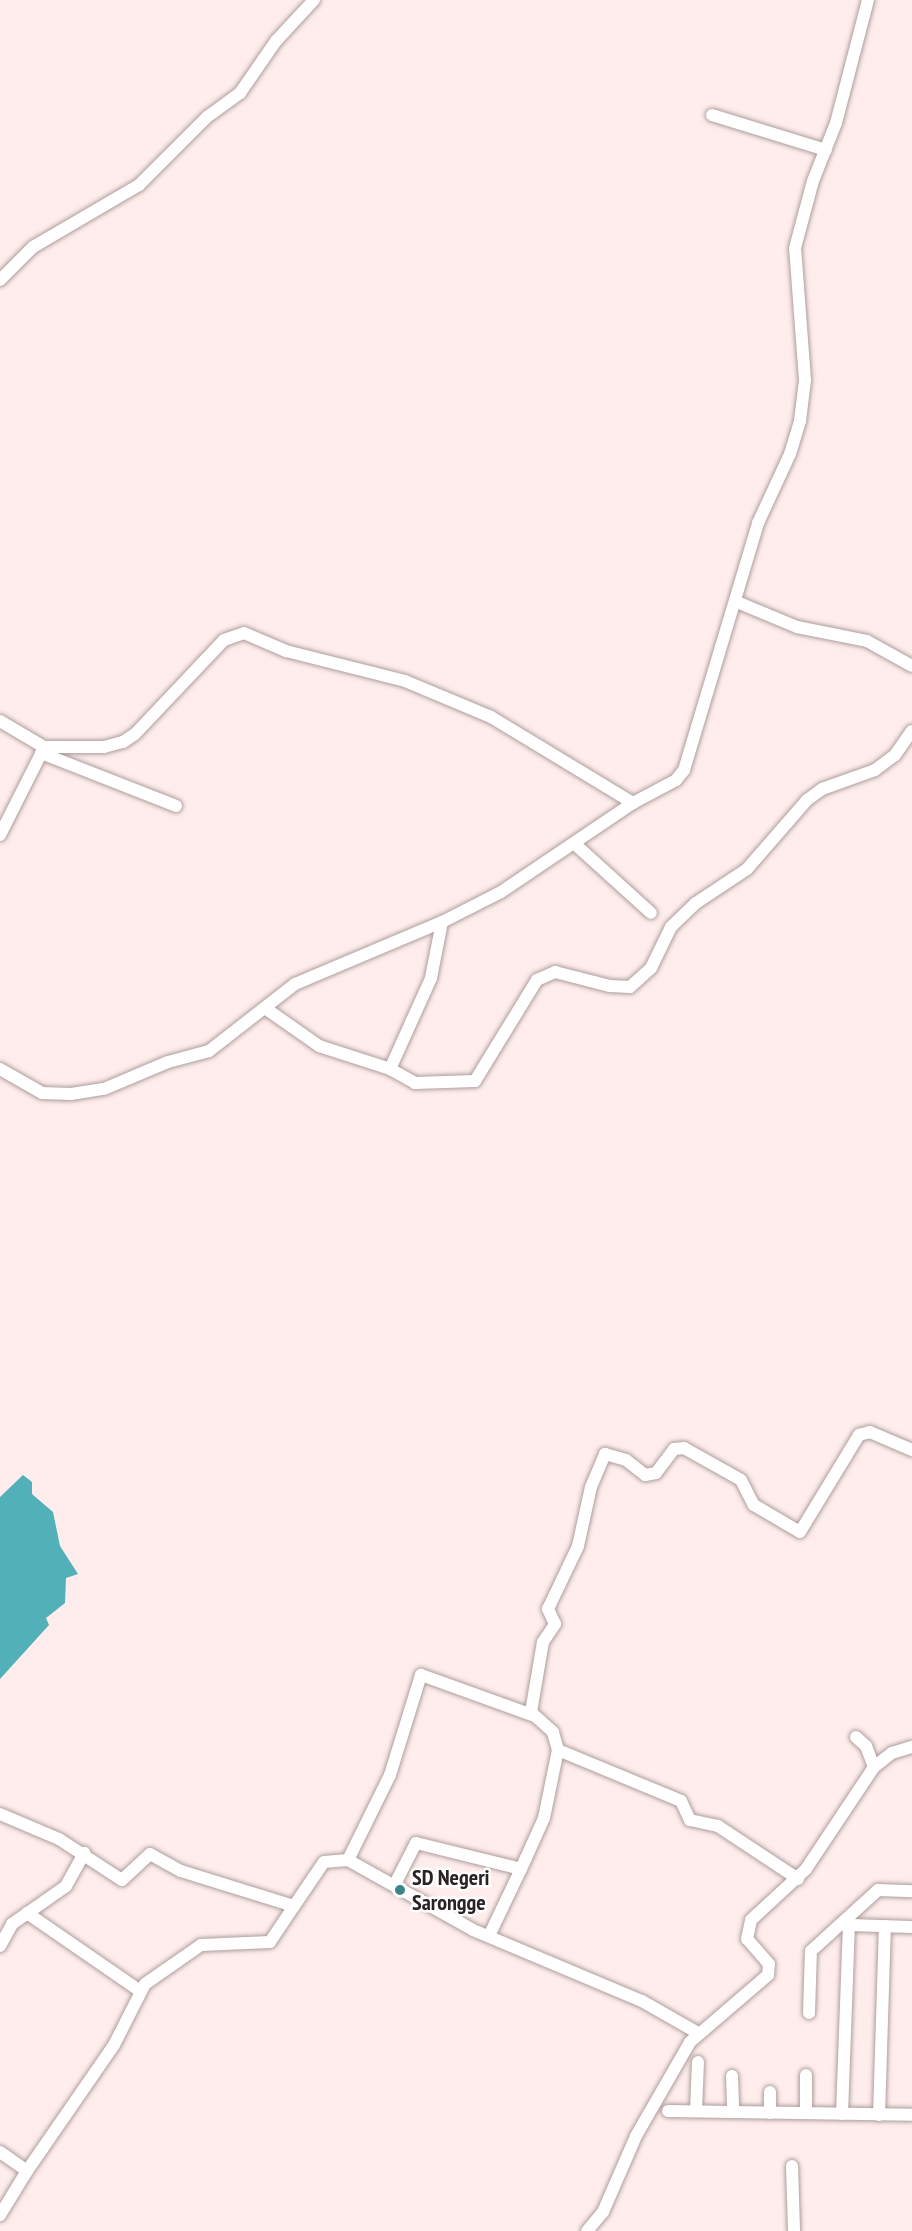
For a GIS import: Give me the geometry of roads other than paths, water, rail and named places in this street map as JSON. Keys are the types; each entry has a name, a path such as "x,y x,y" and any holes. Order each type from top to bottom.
{"street":[{"path":"0,280 33,247 139,185 207,117 240,93 276,41 314,0"},
{"path":"0,1069 42,1093 104,1089 168,1062 209,1051 312,975 442,922 501,892 576,845 633,803 667,786 684,770 737,602 758,523 790,453 800,421 805,380 794,257 813,181 826,150 868,0"},
{"path":"712,115 826,150"},
{"path":"737,602 796,627 867,641 912,666"},
{"path":"43,750 104,747 123,742 135,734 224,640 244,633 285,651 397,678 491,717 633,803"},
{"path":"0,722 43,750 176,806"},
{"path":"266,1008 319,1046 390,1069 422,1085 475,1081 530,990 544,975 574,975 610,986 630,987 651,968 671,927 696,903 747,869 807,800 822,789 875,770 895,755 912,731"},
{"path":"0,835 43,750"},
{"path":"576,845 651,913"},
{"path":"390,1069 431,978 442,922"},
{"path":"532,1715 543,1642 555,1624 548,1609 578,1546 591,1488 605,1454 626,1460 645,1474 656,1473 674,1449 684,1448 741,1480 754,1505 800,1532 859,1435 870,1432 912,1450"},
{"path":"348,1860 390,1775 421,1675 436,1677 532,1715 553,1732 558,1750 544,1818 489,1936"},
{"path":"856,1737 866,1746 874,1767"},
{"path":"587,2231 603,2212 661,2089 698,2032 768,1975 769,1964 747,1939 748,1925 798,1879 874,1767 892,1753 912,1747"},
{"path":"558,1750 681,1801 690,1820 718,1826 798,1879"},
{"path":"0,1814 30,1825 84,1854 122,1880 150,1854 181,1871 294,1906"},
{"path":"395,1884 416,1843 521,1869"},
{"path":"0,1946 12,1924 66,1886 84,1854"},
{"path":"0,2215 27,2171 114,2045 140,1991 201,1945 270,1942 324,1862 348,1860 395,1884 447,1917 642,2001 698,2032"},
{"path":"809,2013 811,1951 878,1890 912,1891"},
{"path":"27,1913 140,1991"},
{"path":"842,2114 849,1925 912,1927"},
{"path":"879,2115 885,1926"},
{"path":"696,2111 698,2062"},
{"path":"806,2075 806,2113"},
{"path":"732,2076 733,2112"},
{"path":"770,2092 770,2113"},
{"path":"668,2110 912,2115"},
{"path":"0,2152 27,2171"},
{"path":"792,2166 794,2231"}],"water":[{"path":"23,1475 32,1482 32,1494 53,1512 60,1546 78,1574 66,1578 65,1603 46,1618 49,1625 0,1679 0,1497"}],"place":[{"name":"SD Negeri Sarongge","path":"400,1890"}]}
